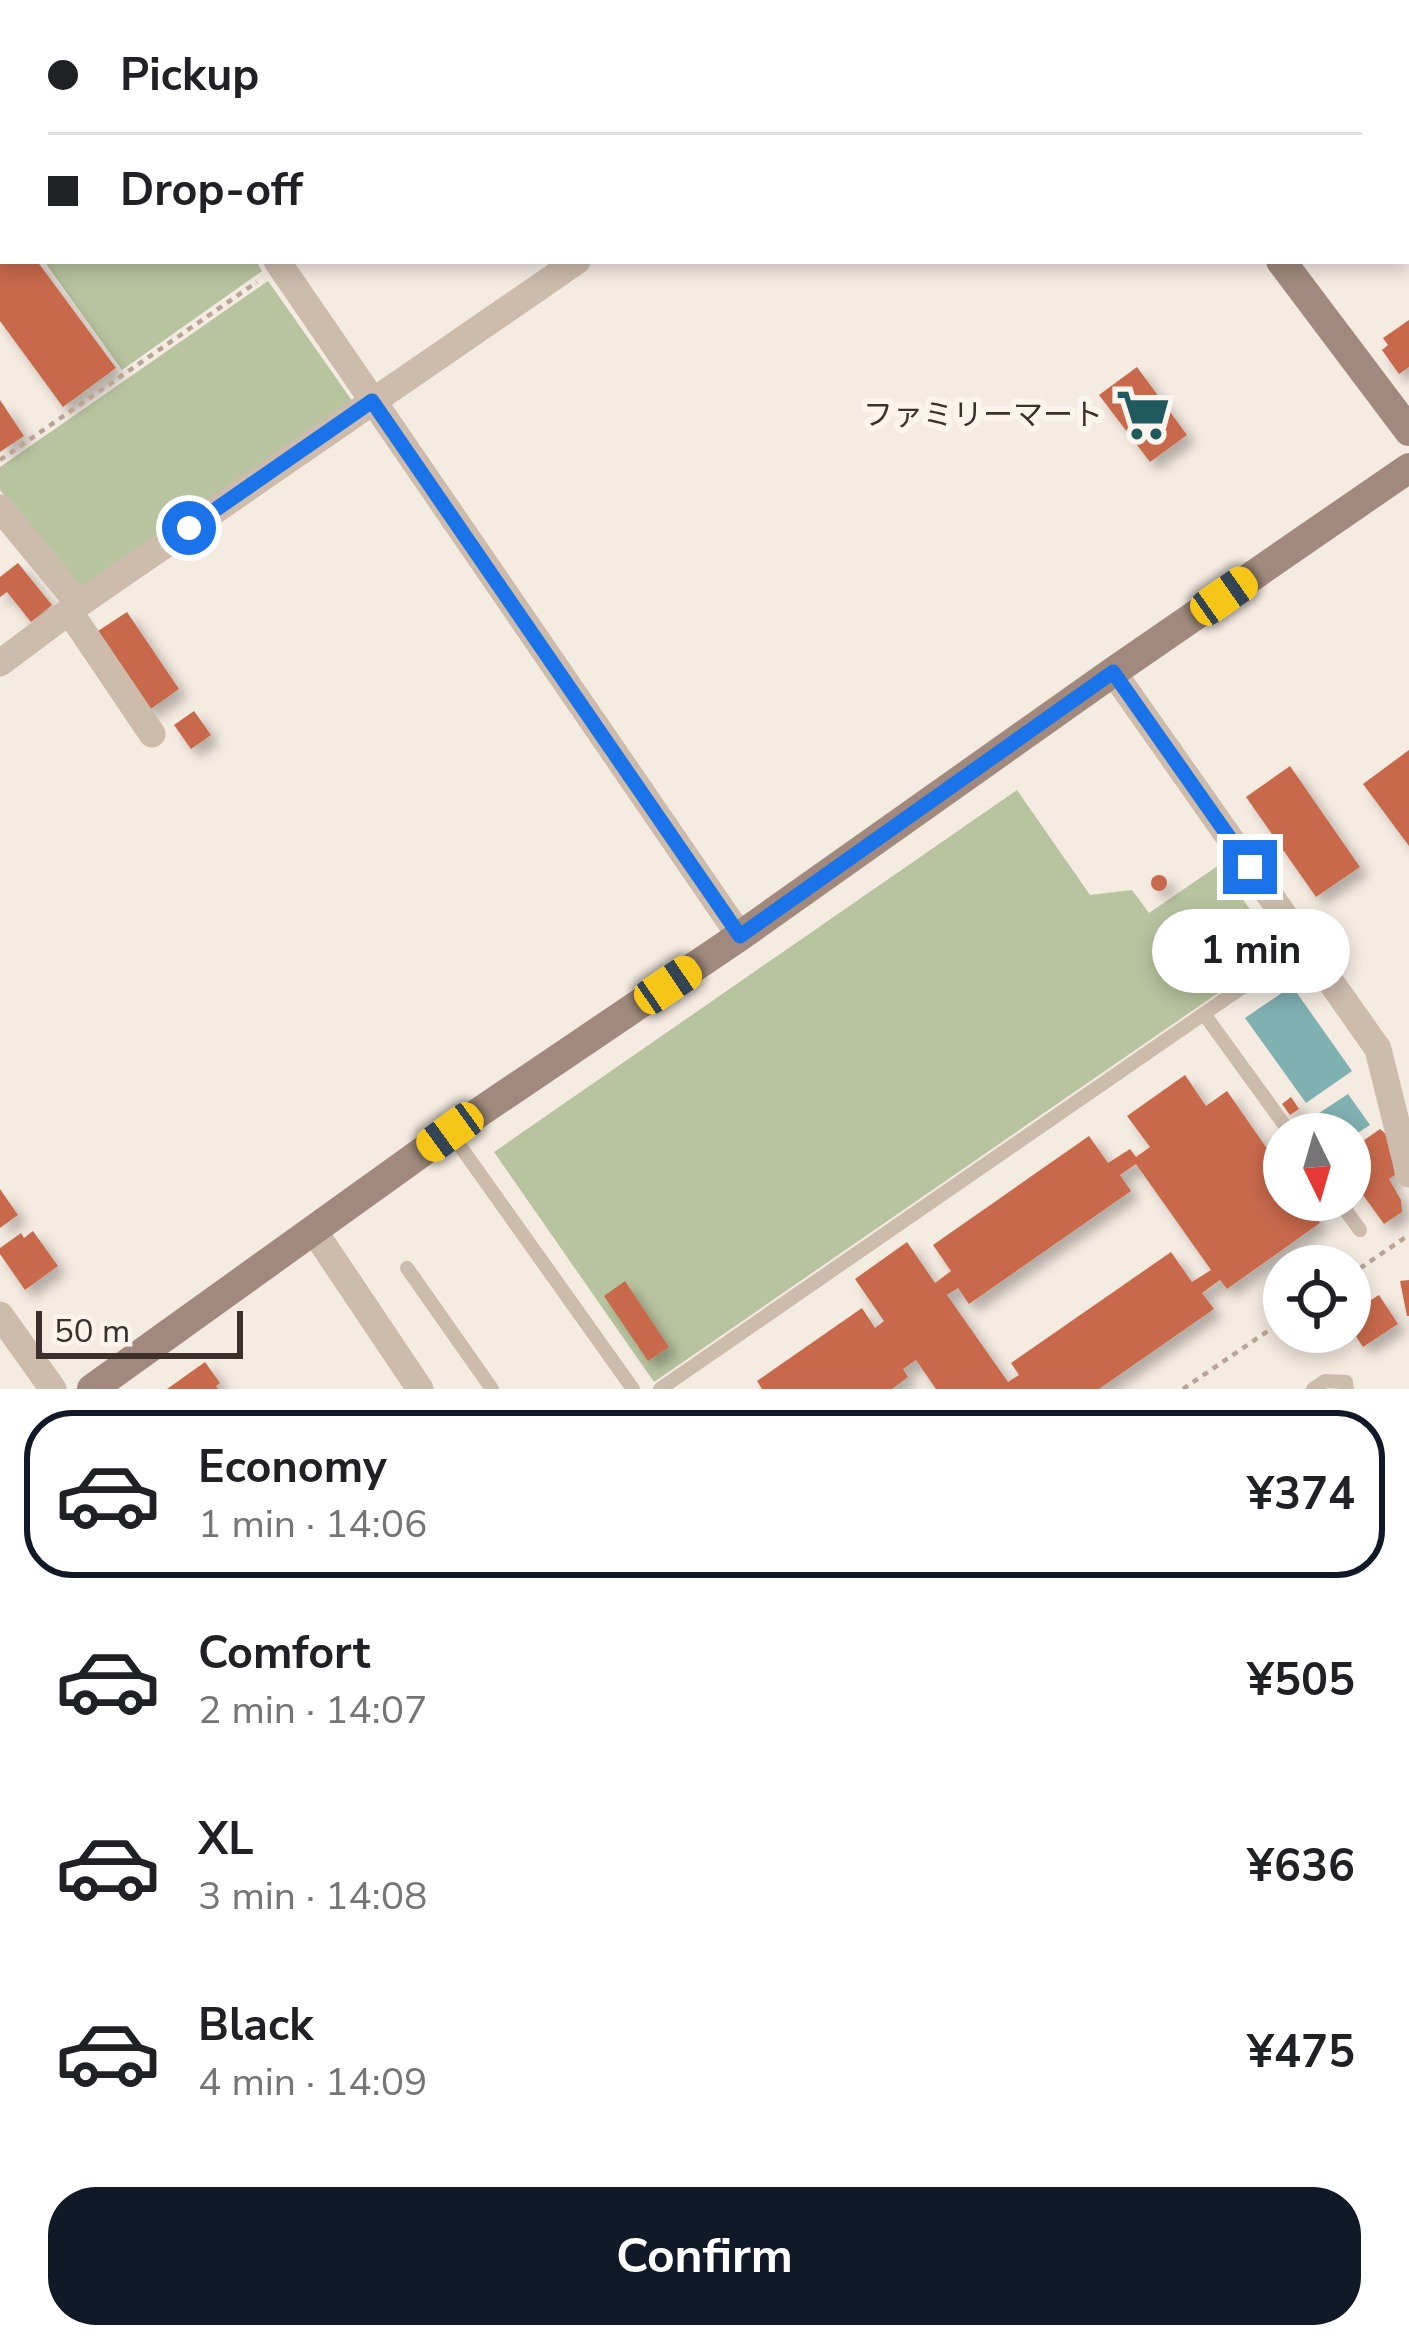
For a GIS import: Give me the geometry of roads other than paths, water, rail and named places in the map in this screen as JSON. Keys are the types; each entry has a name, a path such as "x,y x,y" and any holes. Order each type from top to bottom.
{"street":[{"path":"280,264 740,936"},
{"path":"0,663 573,264"},
{"path":"1283,264 1409,431"},
{"path":"92,1389 450,1132 740,936 1409,469"},
{"path":"0,508 74,608 152,734"},
{"path":"1113,672 1378,1049 1409,1174"},
{"path":"314,1231 420,1389"},
{"path":"0,1315 53,1389"}],"lane":[{"path":"660,1389 1304,944"},
{"path":"1204,1014 1276,1113"},
{"path":"450,1132 633,1389"},
{"path":"1354,1221 1360,1230"},
{"path":"407,1268 492,1389"},
{"path":"1313,1389 1325,1382 1346,1382 1347,1389"}],"water":[{"path":"1292,986 1352,1071 1306,1103 1245,1018"},
{"path":"1348,1094 1361,1113 1319,1113"}],"place":[{"name":"ファミリーマート","path":"1143,415"}]}
